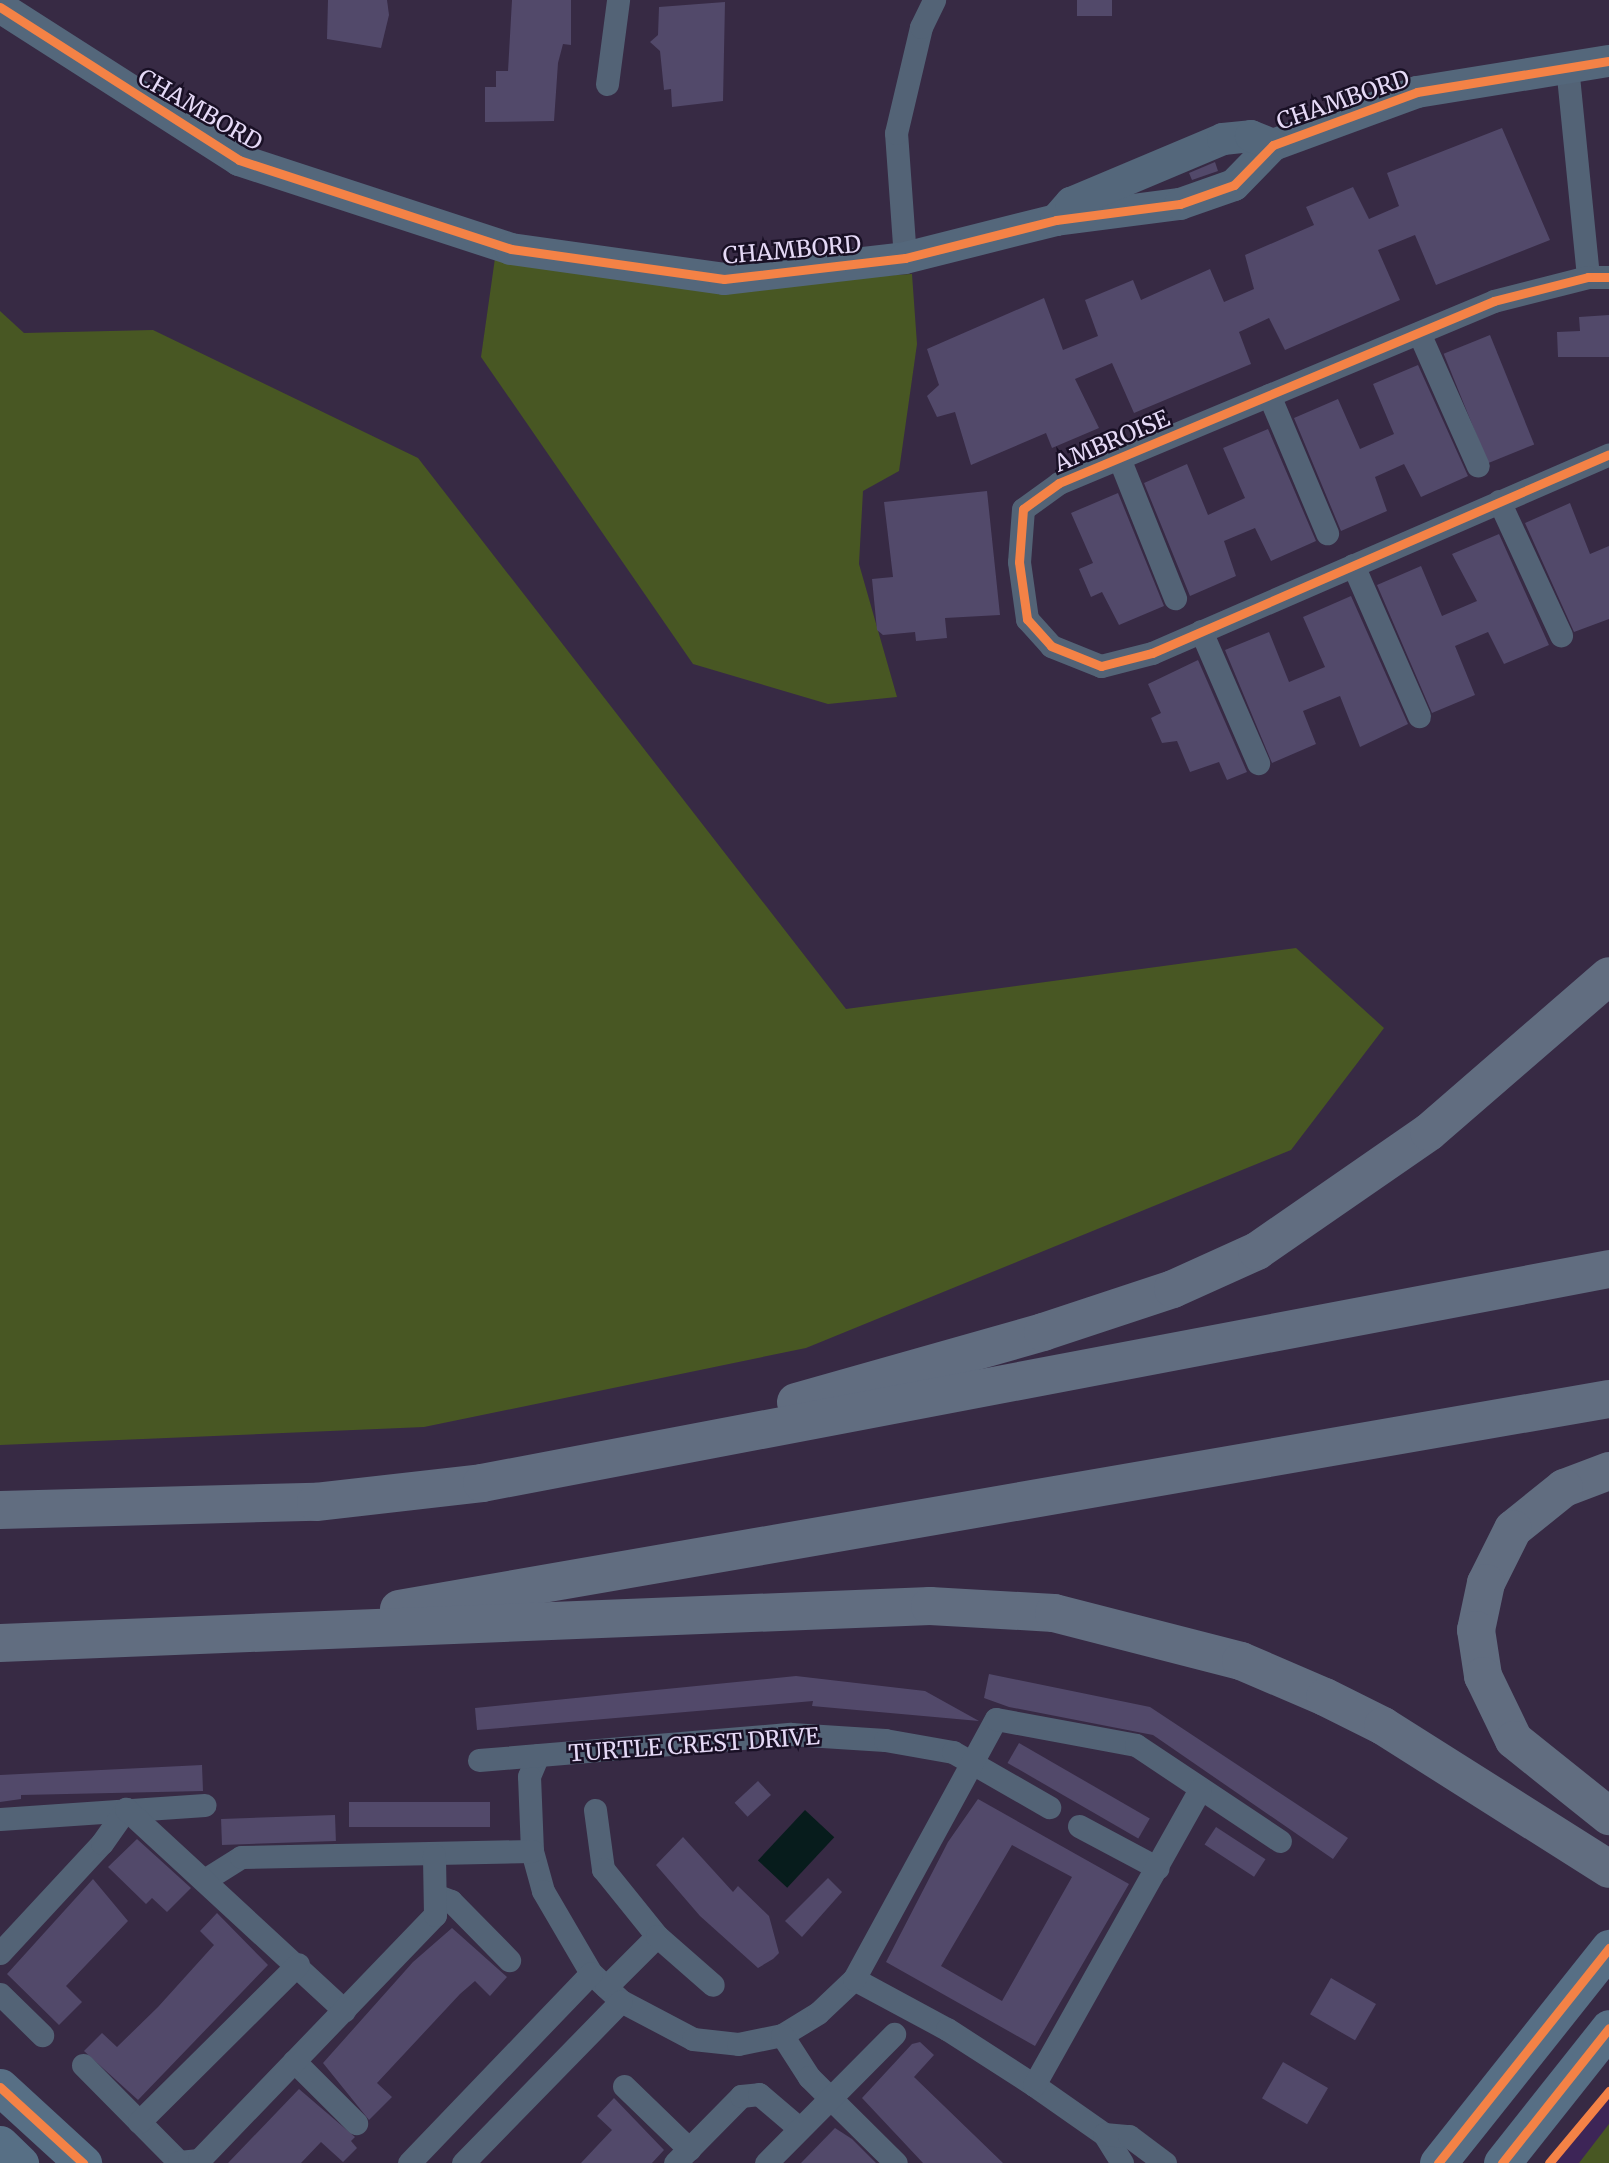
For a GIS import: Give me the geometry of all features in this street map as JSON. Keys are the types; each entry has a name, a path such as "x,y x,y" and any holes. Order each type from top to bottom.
{"highway":[{"path":"545,1473 1043,1332 1215,1272 1348,1192 1430,1132 1609,976"},
{"path":"0,1510 316,1502 545,1473 1609,1269"},
{"path":"242,1636 1609,1399"},
{"path":"1609,1471 1564,1488 1513,1530 1486,1583 1476,1630 1483,1676 1514,1740 1609,1816"},
{"path":"0,1643 242,1636 930,1606 1054,1613 1241,1661 1325,1697 1383,1726 1609,1869"}],"main road":[{"path":"1438,2163 1609,1948"},
{"path":"1502,2163 1609,2028"},
{"path":"0,2087 83,2163"},
{"path":"0,2144 20,2163"}],"street":[{"path":"607,84 618,0"},
{"path":"905,258 896,132 921,27 934,0"},
{"name":"CHAMBORD","path":"12,8 239,160 511,249 724,279 905,258 1056,219 1173,205 1234,185 1262,140"},
{"name":"CHAMBORD","path":"1056,219 1070,203 1157,164 1223,139 1262,140 1418,92 1567,65 1609,62"},
{"name":"AMBROISE","path":"1567,65 1598,277 1493,301 1059,483 1023,509 1019,562 1027,619 1051,646 1101,666 1201,631 1609,454"},
{"path":"1157,164 1173,205"},
{"path":"1419,333 1478,466"},
{"path":"1269,395 1327,533"},
{"path":"1119,458 1175,598"},
{"path":"1499,501 1561,635"},
{"path":"1353,565 1419,716"},
{"path":"1201,631 1258,763"},
{"path":"606,1987 693,2039 738,2044 782,2035 818,2013 854,1979 996,1719 1136,1745 1280,1841"},
{"name":"TURTLE CREST DRIVE","path":"479,1760 791,1734 885,1740 974,1760 1049,1807"},
{"name":"TURTLE CREST DRIVE","path":"538,1755 529,1776 532,1851 543,1891 606,1987"},
{"path":"1034,2085 1200,1789"},
{"path":"0,1819 205,1805"},
{"path":"126,1809 206,1879 344,2010"},
{"path":"0,1952 102,1843 126,1809"},
{"path":"595,1810 603,1869 657,1936 713,1985"},
{"path":"1079,1826 1158,1868"},
{"path":"206,1879 241,1857 532,1851"},
{"path":"83,2065 179,2162 199,2160 435,1915 434,1854"},
{"path":"435,1895 452,1901 509,1960"},
{"path":"409,2163 491,2078 606,1987 657,1936"},
{"path":"139,2122 298,1964"},
{"path":"854,1979 947,2029 1034,2085 1104,2134 1122,2163"},
{"path":"464,2163 520,2104 606,1987"},
{"path":"0,1994 42,2035"},
{"path":"766,2163 894,2034"},
{"path":"782,2035 829,2098 897,2163"},
{"path":"294,2061 356,2123"},
{"path":"491,2078 520,2104"},
{"path":"624,2086 682,2156 741,2096 759,2094 799,2128"},
{"path":"1104,2134 1129,2136 1165,2163"}],"shaded area":[{"path":"805,1810 834,1837 787,1888 758,1860"},
{"path":"1609,2091 1609,2163 1550,2163"}],"green space":[{"path":"495,258 696,287 912,274 917,344 899,471 863,491 859,564 897,697 828,704 693,664 481,357"},
{"path":"0,311 24,333 153,330 418,458 846,1009 1296,948 1384,1028 1291,1150 806,1348 424,1427 0,1445"},
{"path":"1609,2124 1609,2163 1579,2163"}],"building":[{"path":"328,0 387,0 389,15 381,48 327,39"},
{"path":"512,0 571,0 571,45 563,44 558,63 554,121 485,122 485,87 496,87 496,71 508,71"},
{"path":"1077,0 1112,0 1112,16 1077,16"},
{"path":"725,2 723,101 672,107 671,89 664,90 660,51 650,42 658,35 659,7"},
{"path":"1502,128 1550,240 1436,285 1415,235 1378,250 1400,300 1285,350 1269,318 1239,332 1251,364 1134,413 1112,363 1075,379 1099,428 1052,448 1046,433 971,465 955,412 937,417 927,396 939,385 927,349 1044,298 1063,350 1098,336 1085,300 1133,280 1141,300 1210,269 1224,302 1254,289 1245,255 1314,225 1306,207 1353,187 1369,219 1399,206 1387,173"},
{"path":"1215,162 1218,171 1192,180 1189,173"},
{"path":"1609,315 1609,357 1558,357 1557,332 1580,331 1579,317"},
{"path":"1490,335 1534,444 1488,463 1444,354"},
{"path":"1418,365 1468,476 1421,497 1404,464 1375,477 1387,511 1341,531 1294,418 1338,399 1360,449 1394,434 1373,384"},
{"path":"1268,429 1316,541 1271,561 1255,528 1224,541 1236,576 1190,596 1144,483 1187,464 1208,515 1245,498 1223,448"},
{"path":"987,491 1000,615 945,618 947,638 916,641 915,632 883,635 877,630 872,579 893,577 884,502"},
{"path":"1118,493 1164,606 1119,625 1102,592 1091,597 1079,569 1093,563 1071,513"},
{"path":"1570,503 1590,554 1609,546 1609,619 1574,632 1525,523"},
{"path":"1499,534 1549,645 1504,664 1488,632 1455,646 1475,695 1432,713 1377,585 1421,566 1442,616 1477,601 1452,554"},
{"path":"1351,596 1408,724 1360,747 1340,696 1303,711 1316,744 1272,763 1225,650 1269,632 1289,682 1325,667 1303,617"},
{"path":"1198,660 1247,772 1227,780 1219,762 1190,772 1177,741 1162,743 1151,718 1161,713 1148,684"},
{"path":"989,1674 1150,1707 1348,1838 1333,1859 1153,1735 1009,1707 984,1698"},
{"path":"796,1676 925,1691 979,1721 812,1706 813,1701 477,1730 475,1708"},
{"path":"1019,1743 1150,1818 1138,1838 1008,1763"},
{"path":"202,1765 203,1791 21,1795 21,1799 0,1802 0,1775"},
{"path":"758,1781 771,1795 748,1817 735,1803"},
{"path":"978,1799 1129,1884 1035,2046 886,1962 948,1842","holes":["1012,1845 1072,1877 1002,2001 941,1966"]},
{"path":"349,1802 490,1802 490,1827 349,1827"},
{"path":"335,1815 336,1841 222,1845 221,1819"},
{"path":"1216,1827 1265,1859 1254,1877 1205,1845"},
{"path":"683,1837 733,1892 738,1886 769,1916 779,1953 773,1959 758,1968 700,1916 656,1865"},
{"path":"137,1839 191,1888 167,1912 152,1898 146,1904 108,1867"},
{"path":"828,1878 842,1892 802,1937 785,1921"},
{"path":"93,1879 128,1921 66,1986 82,2002 59,2025 7,1974"},
{"path":"217,1913 268,1965 138,2100 84,2051 102,2033 117,2047 158,2007 214,1945 200,1931"},
{"path":"452,1928 507,1977 490,1996 475,1981 460,1994 377,2083 392,2097 369,2120 323,2063 413,1962"},
{"path":"1331,1978 1376,2004 1355,2040 1310,2014"},
{"path":"920,2042 934,2055 914,2077 1003,2163 923,2163 862,2098 912,2044"},
{"path":"1283,2062 1328,2088 1307,2124 1262,2098"},
{"path":"299,2089 355,2137 351,2141 357,2148 343,2162 321,2142 301,2163 228,2163"},
{"path":"614,2098 664,2150 652,2163 581,2163 612,2130 597,2116"},
{"path":"835,2128 852,2139 876,2163 801,2163"}],"cycle path":[{"path":"0,7 239,160 511,249 724,279 905,258 1056,220 1180,204 1234,185 1273,145 1417,92 1609,61"},
{"path":"1609,277 1588,277 1494,301 1059,483 1023,509 1019,562 1027,619 1051,646 1101,666 1152,653 1609,454"},
{"path":"1438,2163 1609,1948"},
{"path":"1502,2163 1609,2028"},
{"path":"0,2087 83,2163"},
{"path":"1549,2163 1609,2091"}]}
